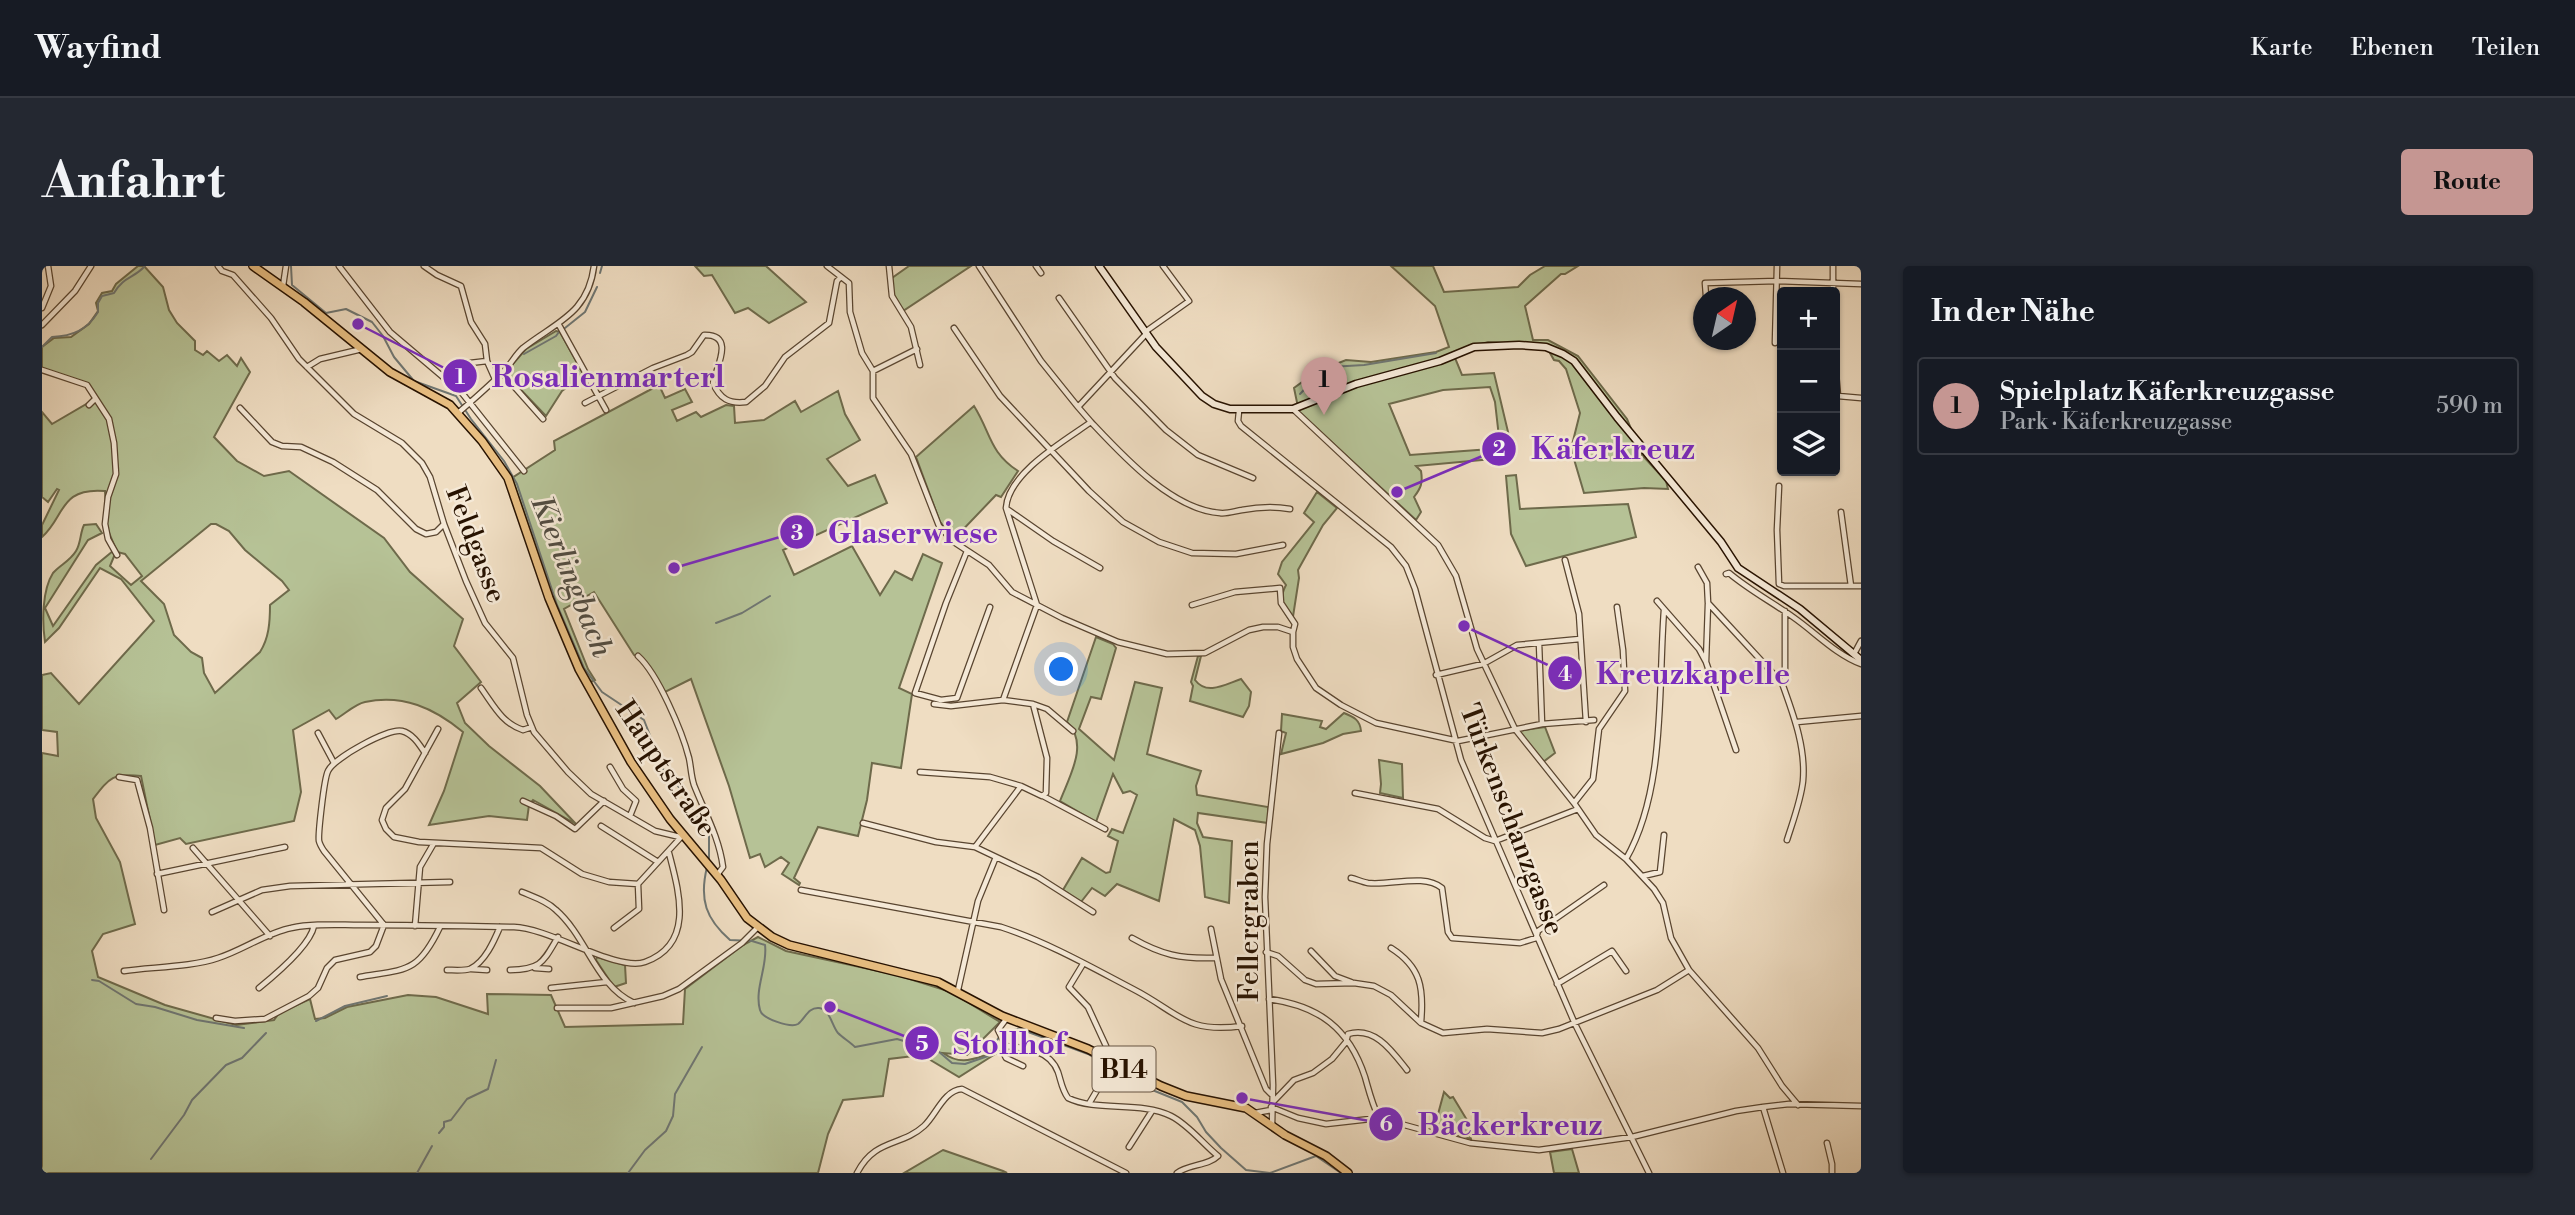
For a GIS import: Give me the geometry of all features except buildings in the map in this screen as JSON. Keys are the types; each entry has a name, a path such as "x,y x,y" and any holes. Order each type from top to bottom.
{"main road":[{"name":"B14","path":"253,266 283,286 362,349"},
{"name":"Hauptstraße","path":"362,349 407,383 440,398 458,413 490,451 508,478 556,617 604,715 644,782 682,836 717,875"},
{"name":"B14","path":"717,875 757,928 789,945 922,977 958,990 1007,1018 1107,1059 1136,1076 1180,1094 1228,1103 1254,1113 1293,1140 1326,1156 1348,1173"}],"street":[{"path":"42,308 51,286 48,266"},
{"path":"42,325 75,291 91,266"},
{"name":"Feldgasse","path":"218,266 222,271 233,275 271,318 299,359 354,414 413,452 430,477 444,524 485,623 513,658 532,727 568,772 591,794 655,831 682,836"},
{"path":"283,286 286,266"},
{"path":"339,266 390,332 444,376 524,471"},
{"path":"424,266 436,275 461,286 471,322 485,345 487,361 495,380"},
{"path":"458,413 502,373 521,349 559,325 579,307 592,279 594,266"},
{"path":"827,266 849,283 850,312 862,353 873,371 873,398 911,454 939,526 946,535 989,565 1001,583 1012,593 1118,642 1167,654 1205,653 1250,630 1263,627 1278,627 1293,632"},
{"path":"888,266 892,296 911,327 920,365"},
{"path":"979,266 1041,361 1091,422 1135,467 1178,498 1221,513 1277,506 1290,509"},
{"path":"1036,266 1041,272"},
{"path":"1099,266 1146,333 1202,396 1221,407 1239,411 1293,409 1356,384 1440,361 1474,347 1519,345 1555,350 1574,361 1606,404 1721,542 1738,568 1800,609 1861,662"},
{"path":"1078,407 1146,333 1189,301 1163,266"},
{"path":"1775,343 1777,266"},
{"path":"1833,266 1833,287"},
{"path":"585,403 653,368 687,355 704,335 708,334 715,337 722,346 723,353 713,383 718,394 727,401 746,402 765,386 785,357 829,323 836,281 841,277"},
{"path":"1705,287 1705,283 1777,281 1861,284"},
{"path":"1059,298 1111,372 1177,441 1208,460 1253,478"},
{"path":"559,325 606,410"},
{"path":"954,328 1000,396 1123,522 1158,542 1192,553 1221,555 1283,545"},
{"path":"307,367 320,359 362,349"},
{"path":"873,371 917,349"},
{"path":"444,376 470,363 487,361"},
{"path":"42,370 87,385 109,419 116,474 108,497 105,524 108,539 117,555"},
{"path":"502,373 543,419"},
{"path":"1840,396 1861,398"},
{"path":"89,405 95,399"},
{"path":"240,408 272,442 282,446 301,447 377,490 416,529 426,534 436,532 444,524"},
{"path":"1293,409 1438,545 1456,576 1470,629 1483,664 1515,729 1596,835 1643,876 1663,903 1671,937 1689,970 1758,1048 1782,1086 1798,1105"},
{"name":"Türkenschanzgasse","path":"1239,411 1238,421 1241,426 1382,539 1406,566 1415,589 1455,741 1495,841 1575,1024 1649,1173"},
{"path":"1003,701 1037,605 1006,508 1013,487 1022,475 1091,422"},
{"path":"110,467 115,461"},
{"path":"1779,486 1779,584 1861,586"},
{"path":"1006,508 1053,541 1100,568"},
{"path":"1841,512 1851,586"},
{"path":"967,551 915,693 941,700 957,698 990,607"},
{"path":"1565,560 1578,614 1586,722"},
{"path":"1699,567 1707,583 1706,662"},
{"path":"1726,574 1729,573 1785,611 1845,658 1861,662"},
{"path":"1192,605 1235,592 1280,588 1281,603 1295,624 1294,649 1307,676 1316,688 1376,723 1455,741 1542,724 1594,720"},
{"path":"1657,601 1699,649 1706,662 1736,750"},
{"path":"1708,603 1782,683 1797,722 1802,782 1787,840"},
{"path":"1574,803 1593,779 1599,729 1625,691 1617,607"},
{"path":"1626,859 1638,834 1653,775 1664,610"},
{"path":"1782,683 1785,611"},
{"path":"1436,675 1483,664 1517,645 1580,639"},
{"path":"1854,654 1861,641"},
{"path":"1539,643 1542,724"},
{"path":"638,656 664,695 679,729 695,786 716,835 723,867 717,875"},
{"path":"481,688 502,718 512,726 523,730 532,727"},
{"path":"934,704 951,706 1003,701 1033,704 1047,709 1073,730"},
{"path":"1033,704 1047,758 1046,793 1042,796"},
{"path":"1797,722 1861,716"},
{"path":"438,729 405,789 386,808 382,820 394,837 404,841 541,848 582,874 609,882 638,884"},
{"path":"384,925 324,851 319,840 326,778 334,763 384,733 394,730 406,732 425,753"},
{"path":"318,733 334,763"},
{"name":"Fellergraben","path":"1272,1127 1273,1085 1266,952 1267,844 1279,733"},
{"path":"610,767 623,789 636,801 630,816"},
{"path":"920,772 990,778 1021,786 1105,829"},
{"path":"119,777 137,780 150,828 163,910"},
{"path":"975,847 1021,786"},
{"path":"1355,793 1438,809 1485,838 1495,841 1578,809"},
{"path":"523,801 556,816 575,829 604,802"},
{"path":"863,823 936,842 975,847 1038,877 1093,912"},
{"path":"601,826 658,862"},
{"path":"1643,876 1660,872 1664,835"},
{"path":"614,929 639,909 638,884 682,836"},
{"path":"384,838 394,837"},
{"path":"415,926 420,867 435,843"},
{"path":"157,874 285,847"},
{"path":"193,848 270,936"},
{"path":"124,971 216,959 291,928 384,925 517,927 558,937 588,950 639,964 659,955 673,943 678,928 678,894 669,853"},
{"path":"958,990 978,901 996,857"},
{"path":"1351,878 1367,883 1423,882 1438,885 1442,888 1448,932 1452,937 1520,943 1536,938 1538,931 1604,885"},
{"path":"212,912 262,890 290,886 450,882"},
{"path":"801,890 1022,934 1138,991 1184,1022 1207,1028 1242,1026"},
{"path":"522,892 554,908 567,920 607,982 620,995 634,1003"},
{"path":"216,1018 235,1021 265,1019 309,996 335,960 369,952 376,946 384,925"},
{"path":"259,988 285,967 312,935 314,926"},
{"path":"360,977 416,964 425,955 440,927"},
{"path":"470,969 491,947 500,927"},
{"path":"557,1009 611,1008 663,996 678,989 742,943 757,928"},
{"path":"1211,929 1221,979 1266,1089 1271,1095"},
{"path":"534,968 542,962 558,937"},
{"path":"1132,938 1156,952 1184,959 1215,958"},
{"path":"1391,948 1416,970 1421,1023"},
{"path":"1311,951 1335,976 1354,983"},
{"path":"1557,984 1612,951 1626,971"},
{"path":"1266,952 1278,956 1305,980 1317,985 1354,983 1374,986 1391,995 1421,1023 1443,1033 1487,1029 1542,1033 1575,1024 1657,989 1689,970"},
{"path":"1083,964 1069,987 1088,1007 1106,1046 1107,1059"},
{"path":"510,970 549,969"},
{"path":"447,970 487,970"},
{"path":"551,988 607,982"},
{"path":"1269,999 1312,1011 1326,1018 1346,1037 1360,1064 1370,1099 1379,1118"},
{"path":"1007,1018 998,1030 1006,1046 1004,1054 1006,1058 1023,1066"},
{"path":"1346,1037 1355,1032 1374,1035 1407,1070"},
{"path":"1254,1113 1271,1107 1294,1080 1313,1073 1332,1059 1346,1042 1346,1037"},
{"path":"1006,1046 1043,1053 1056,1066 1067,1097 1075,1101 1152,1111 1175,1118 1218,1156 1177,1173"},
{"path":"1090,1103 1109,1070"},
{"path":"857,1173 870,1155 891,1141 918,1131 950,1093 962,1089 1126,1173"},
{"path":"1271,1107 1298,1118 1326,1124 1379,1118 1470,1143 1521,1149 1570,1147 1632,1137 1736,1111 1763,1107 1861,1107"},
{"path":"1763,1107 1783,1173"},
{"path":"1129,1147 1152,1111"},
{"path":"1827,1143 1832,1173"}],"green space":[{"path":"138,266 144,266 163,287 169,310 177,323 195,341 195,350 203,355 207,351 219,361 227,355 237,366 241,358 250,372 214,437 237,461 264,476 289,471 384,538 410,572 463,619 454,646 481,682 457,703 465,723 489,746 540,786 576,824 533,800 529,805 527,820 489,816 429,825 444,791 463,732 429,710 392,700 361,703 336,719 329,710 293,730 301,792 294,821 186,844 180,838 155,845 141,776 118,776 108,781 93,799 96,818 120,862 135,924 103,934 92,951 98,977 165,1005 236,1025 274,1020 279,1013 310,999 315,1019 325,1018 347,1007 408,995 436,997 488,1014 487,994 551,995 565,1027 683,1024 685,989 743,945 758,937 786,951 897,975 951,992 1000,1022 967,1055 943,1053 964,1060 1000,1051 959,1077 922,1055 889,1059 883,1096 843,1100 828,1134 818,1173 42,1173 42,753 58,756 57,732 42,730 42,675 51,673 79,704 154,621 121,579 100,568 59,628 45,642 44,606 49,580 76,551 84,525 96,524 102,533 88,540 45,608 53,626 96,565 113,551 115,554 110,566 131,585 142,576 125,554 117,552 107,528 105,491 90,491 71,499 42,537 42,525 59,490 57,489 48,502 42,497 42,412 52,424 93,400 87,383 42,369 42,347 54,338 71,337 89,324 98,311 96,303 102,293 112,291 116,284","holes":["211,524 229,531 245,550 289,590 270,605 268,630 260,652 215,693 204,673 202,658 191,652 174,635 164,604 141,581"]},
{"path":"695,266 766,266 806,302 769,323 748,308 735,313 712,275 704,276"},
{"path":"909,266 971,266 903,311 893,293 892,278"},
{"path":"1391,266 1433,266 1444,292 1518,287 1530,275 1545,266 1578,266 1561,274 1525,306 1533,340 1548,340 1578,356 1627,419 1642,455 1666,481 1668,489 1644,488 1584,493 1571,449 1580,413 1566,369 1559,361 1554,360 1546,346 1488,342 1457,351 1455,358 1462,375 1494,373 1514,457 1416,466 1421,471 1422,479 1414,497 1421,512 1416,520 1299,412 1294,388 1316,372 1346,360 1371,362 1436,352 1449,347 1435,306","holes":["1490,387 1495,402 1499,437 1504,437 1504,448 1410,455 1389,404 1443,390"]},
{"path":"556,331 560,332 584,375 562,391 546,416 505,373 526,349"},
{"path":"659,385 665,398 685,389 692,402 672,410 677,421 696,412 701,417 726,405 734,406 735,423 764,420 795,401 801,412 838,391 845,414 860,440 827,459 848,486 875,475 887,503 783,550 794,575 852,546 880,595 895,571 912,580 923,554 942,563 899,688 912,694 901,768 872,763 858,836 818,827 794,878 799,885 782,874 789,863 781,857 765,867 760,854 750,858 729,786 691,679 665,692 643,658 634,655 594,592 564,609 595,680 591,682 584,672 554,602 512,478 555,450 554,441"},
{"path":"974,406 1001,457 1018,471 1001,497 996,495 954,539 940,522 916,457"},
{"path":"1516,475 1520,509 1628,504 1636,537 1526,566 1511,534 1506,476"},
{"path":"1317,492 1337,508 1323,525 1298,570 1292,623 1282,605 1286,585 1278,574 1282,562 1314,522 1304,513"},
{"path":"1096,637 1116,648 1101,699 1091,697 1079,729 1114,760 1135,682 1162,688 1147,754 1201,771 1196,786 1197,795 1268,807 1268,823 1198,813 1197,823 1203,837 1232,841 1229,903 1205,897 1200,846 1195,830 1174,819 1159,901 1117,884 1105,896 1092,888 1081,902 1063,890 1082,858 1106,873 1110,872 1118,841 1108,836 1112,829 1123,833 1137,795 1130,791 1123,793 1113,774 1096,822 1060,801 1076,760 1077,750 1077,740 1067,722"},
{"path":"1198,656 1201,656 1195,680 1200,685 1211,688 1241,679 1251,692 1249,706 1243,717 1190,701 1193,686 1191,682"},
{"path":"1344,713 1356,719 1361,731 1281,754 1286,733 1281,731 1282,714 1322,721 1320,727 1326,729"},
{"path":"1545,727 1555,753 1543,762 1518,731"},
{"path":"1379,760 1402,764 1403,798 1380,793"},
{"path":"597,957 625,965 626,983 614,987 596,960"},
{"path":"1444,1092 1450,1098 1453,1097 1467,1120 1471,1139 1434,1129"},
{"path":"1572,1149 1579,1173 1554,1173 1550,1152"},
{"path":"943,1150 1003,1171 1007,1173 904,1173"}],"waterway":[{"path":"42,347 52,337 67,335 84,328 98,312 98,303 102,296 114,293 121,283 145,266"},
{"name":"Kierlingbach","path":"291,266 292,285 326,313 346,309 372,322 394,357 414,381 456,396 504,461 517,484 557,605 584,668 602,692 644,720 663,769 675,781 709,836 709,862"},
{"path":"600,273 602,266"},
{"path":"565,328 585,312 597,287"},
{"path":"524,354 559,332"},
{"path":"1330,367 1364,365 1436,353"},
{"path":"1300,394 1324,369"},
{"path":"716,623 742,613 770,596"},
{"name":"Kierlingbach","path":"707,867 704,899 715,924 730,940 752,941 765,945 759,1002 762,1013 771,1019 794,1025 812,1009 819,1008 828,1015 838,1033 855,1047 897,1039 938,1051 952,1063 965,1064 988,1056 999,1037 1007,1031 1020,1029 1088,1054 1140,1085 1182,1102 1221,1148 1246,1170 1270,1173 1316,1156 1341,1173"},
{"path":"92,980 99,981 136,1004 197,1020 244,1028"},
{"path":"316,1021 345,1006 387,996"},
{"path":"151,1159 192,1100 226,1065 242,1058 266,1033"},
{"path":"628,1173 645,1150 666,1131 673,1116 675,1094 702,1047"},
{"path":"439,1133 444,1122 451,1120 467,1099 488,1089 496,1060"},
{"path":"417,1173 432,1146"}],"place":[{"name":"Rosalienmarterl","path":"358,324"},
{"name":"Spielplatz Käferkreuzgasse","path":"1324,415"},
{"name":"Käferkreuz","path":"1397,492"},
{"name":"Glaserwiese","path":"674,568"},
{"name":"Kreuzkapelle","path":"1464,626"},
{"name":"Stollhof","path":"830,1007"},
{"name":"Bäckerkreuz","path":"1242,1098"}]}
